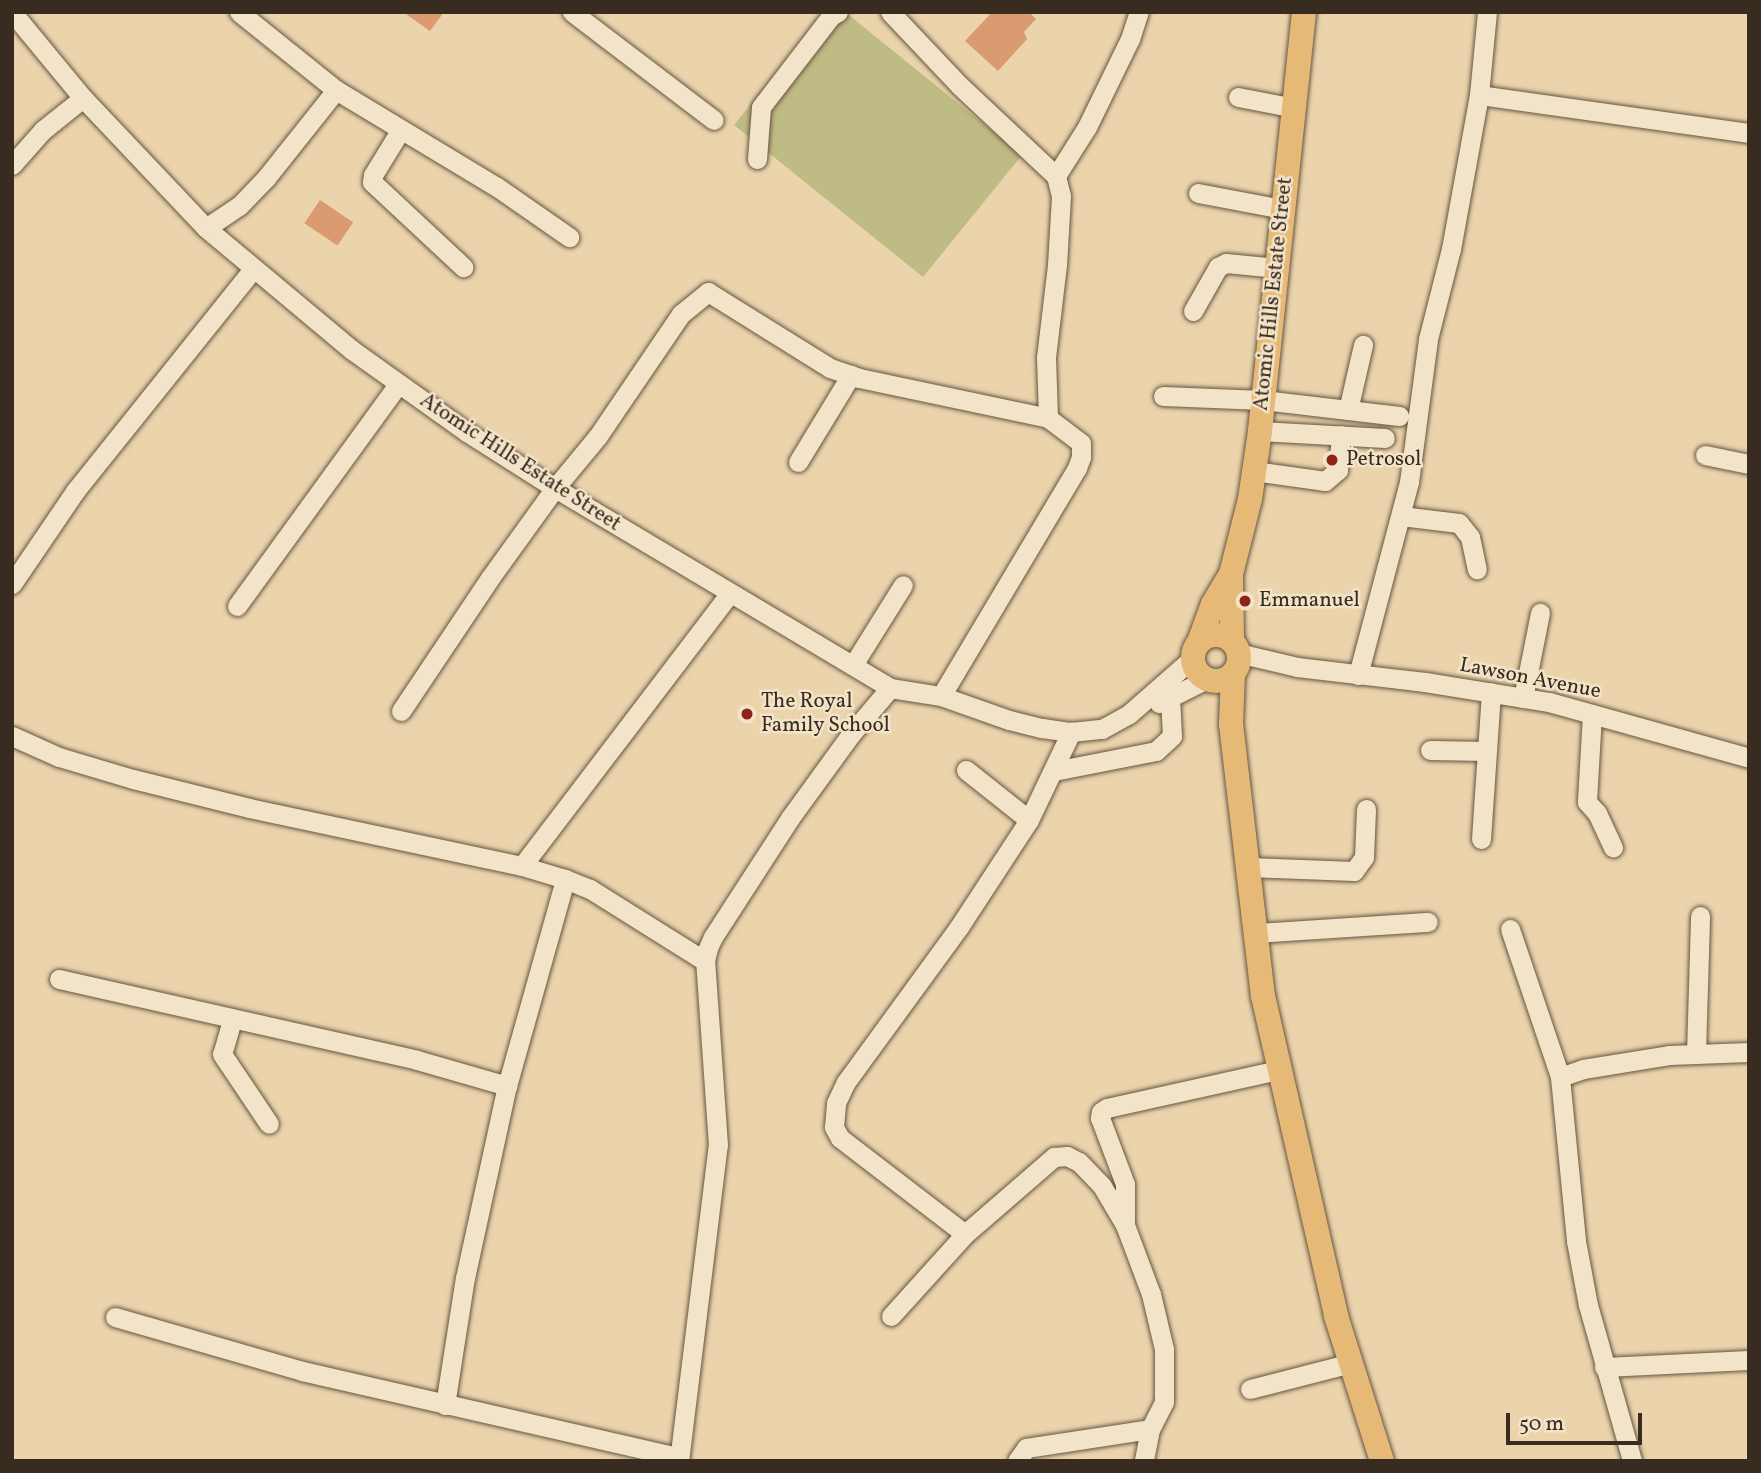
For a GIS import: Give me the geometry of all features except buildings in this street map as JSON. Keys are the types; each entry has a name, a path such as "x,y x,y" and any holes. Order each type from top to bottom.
{"main road":[{"name":"Atomic Hills Estate Street","path":"1227,666 1231,575 1260,431 1304,12"},
{"name":"Atomic Hills Estate Street","path":"1196,650 1213,604 1231,575"},
{"path":"1227,666 1196,671 1196,650 1220,634 1227,666 1231,724 1263,996 1336,1316 1381,1461"}],"street":[{"name":"Atomic Hills Estate Street","path":"12,12 83,98 206,228 252,270 398,384 555,488 890,688 942,695 1009,720 1071,732 1102,729 1129,714 1170,699 1227,666"},
{"path":"239,12 337,90 400,131 497,187 569,237"},
{"path":"572,12 714,120"},
{"path":"757,159 761,107 831,16 838,12"},
{"path":"890,12 960,85 1056,176 1061,196 1058,265 1046,357 1048,418"},
{"path":"1056,176 1087,127 1130,39 1139,12"},
{"path":"1358,675 1409,482 1428,339 1451,249 1479,95 1487,12"},
{"path":"206,228 239,206 266,178 337,90"},
{"path":"1479,95 1749,133"},
{"path":"1238,97 1295,108"},
{"path":"12,165 43,130 83,98"},
{"path":"400,131 372,182 463,267"},
{"path":"1198,193 1283,209"},
{"path":"1194,311 1217,267 1226,263 1277,268"},
{"path":"15,574 76,490 252,270"},
{"path":"401,711 555,488 598,436 681,314 708,292 830,368 1048,418 1080,443 1081,457 1009,586 942,695"},
{"path":"1348,410 1363,345"},
{"path":"798,462 852,375"},
{"path":"237,606 398,384"},
{"path":"1163,396 1263,400 1399,415"},
{"path":"1260,431 1385,438"},
{"path":"1254,471 1325,481 1338,470 1341,435"},
{"path":"1705,455 1749,464"},
{"path":"1401,516 1459,523 1470,537 1477,569"},
{"path":"853,665 903,585"},
{"path":"522,866 729,594"},
{"path":"1523,698 1540,613"},
{"name":"Atomic Hills Estate Street","path":"1129,714 1196,650"},
{"name":"Lawson Avenue","path":"1227,666 1297,667 1491,692 1592,714 1749,758"},
{"path":"115,1317 302,1371 679,1459 719,1145 705,961 713,937 790,818 851,734 890,688"},
{"path":"1481,839 1491,692"},
{"path":"1054,771 1156,751 1168,743 1172,736 1170,699"},
{"path":"1592,714 1587,802 1597,813 1613,847"},
{"path":"1102,729 1115,759"},
{"path":"965,1234 847,1145 834,1127 834,1115 840,1092 846,1082 959,927 1029,820 1071,732"},
{"path":"12,736 59,757 146,782 249,808 522,866 565,879 590,889 705,961"},
{"path":"1430,750 1486,751"},
{"path":"966,770 1029,820"},
{"path":"1248,867 1354,871 1364,857 1366,808"},
{"path":"445,1405 465,1278 507,1086 565,879"},
{"path":"1696,1054 1700,916"},
{"path":"1256,933 1428,922"},
{"path":"1510,929 1560,1077 1576,1241 1587,1305 1632,1461"},
{"path":"59,979 417,1060 507,1086"},
{"path":"232,1020 222,1054 269,1124"},
{"path":"1560,1077 1629,1060 1749,1052"},
{"path":"1125,1225 1125,1184 1100,1118 1101,1112 1107,1108 1278,1070"},
{"path":"891,1316 965,1234 1054,1157 1067,1156 1079,1162 1102,1186 1125,1225 1152,1294 1164,1349 1164,1402 1150,1429 1144,1461"},
{"path":"1604,1367 1749,1360"},
{"path":"1250,1389 1351,1363"},
{"path":"1017,1461 1026,1448 1150,1429"}],"shaded area":[{"path":"824,12 845,12 1022,155 923,277 734,125"}],"place":[{"name":"Petrosol","path":"1332,460"},
{"name":"Emmanuel","path":"1245,601"},
{"name":"The Royal Family School","path":"747,714"}]}
